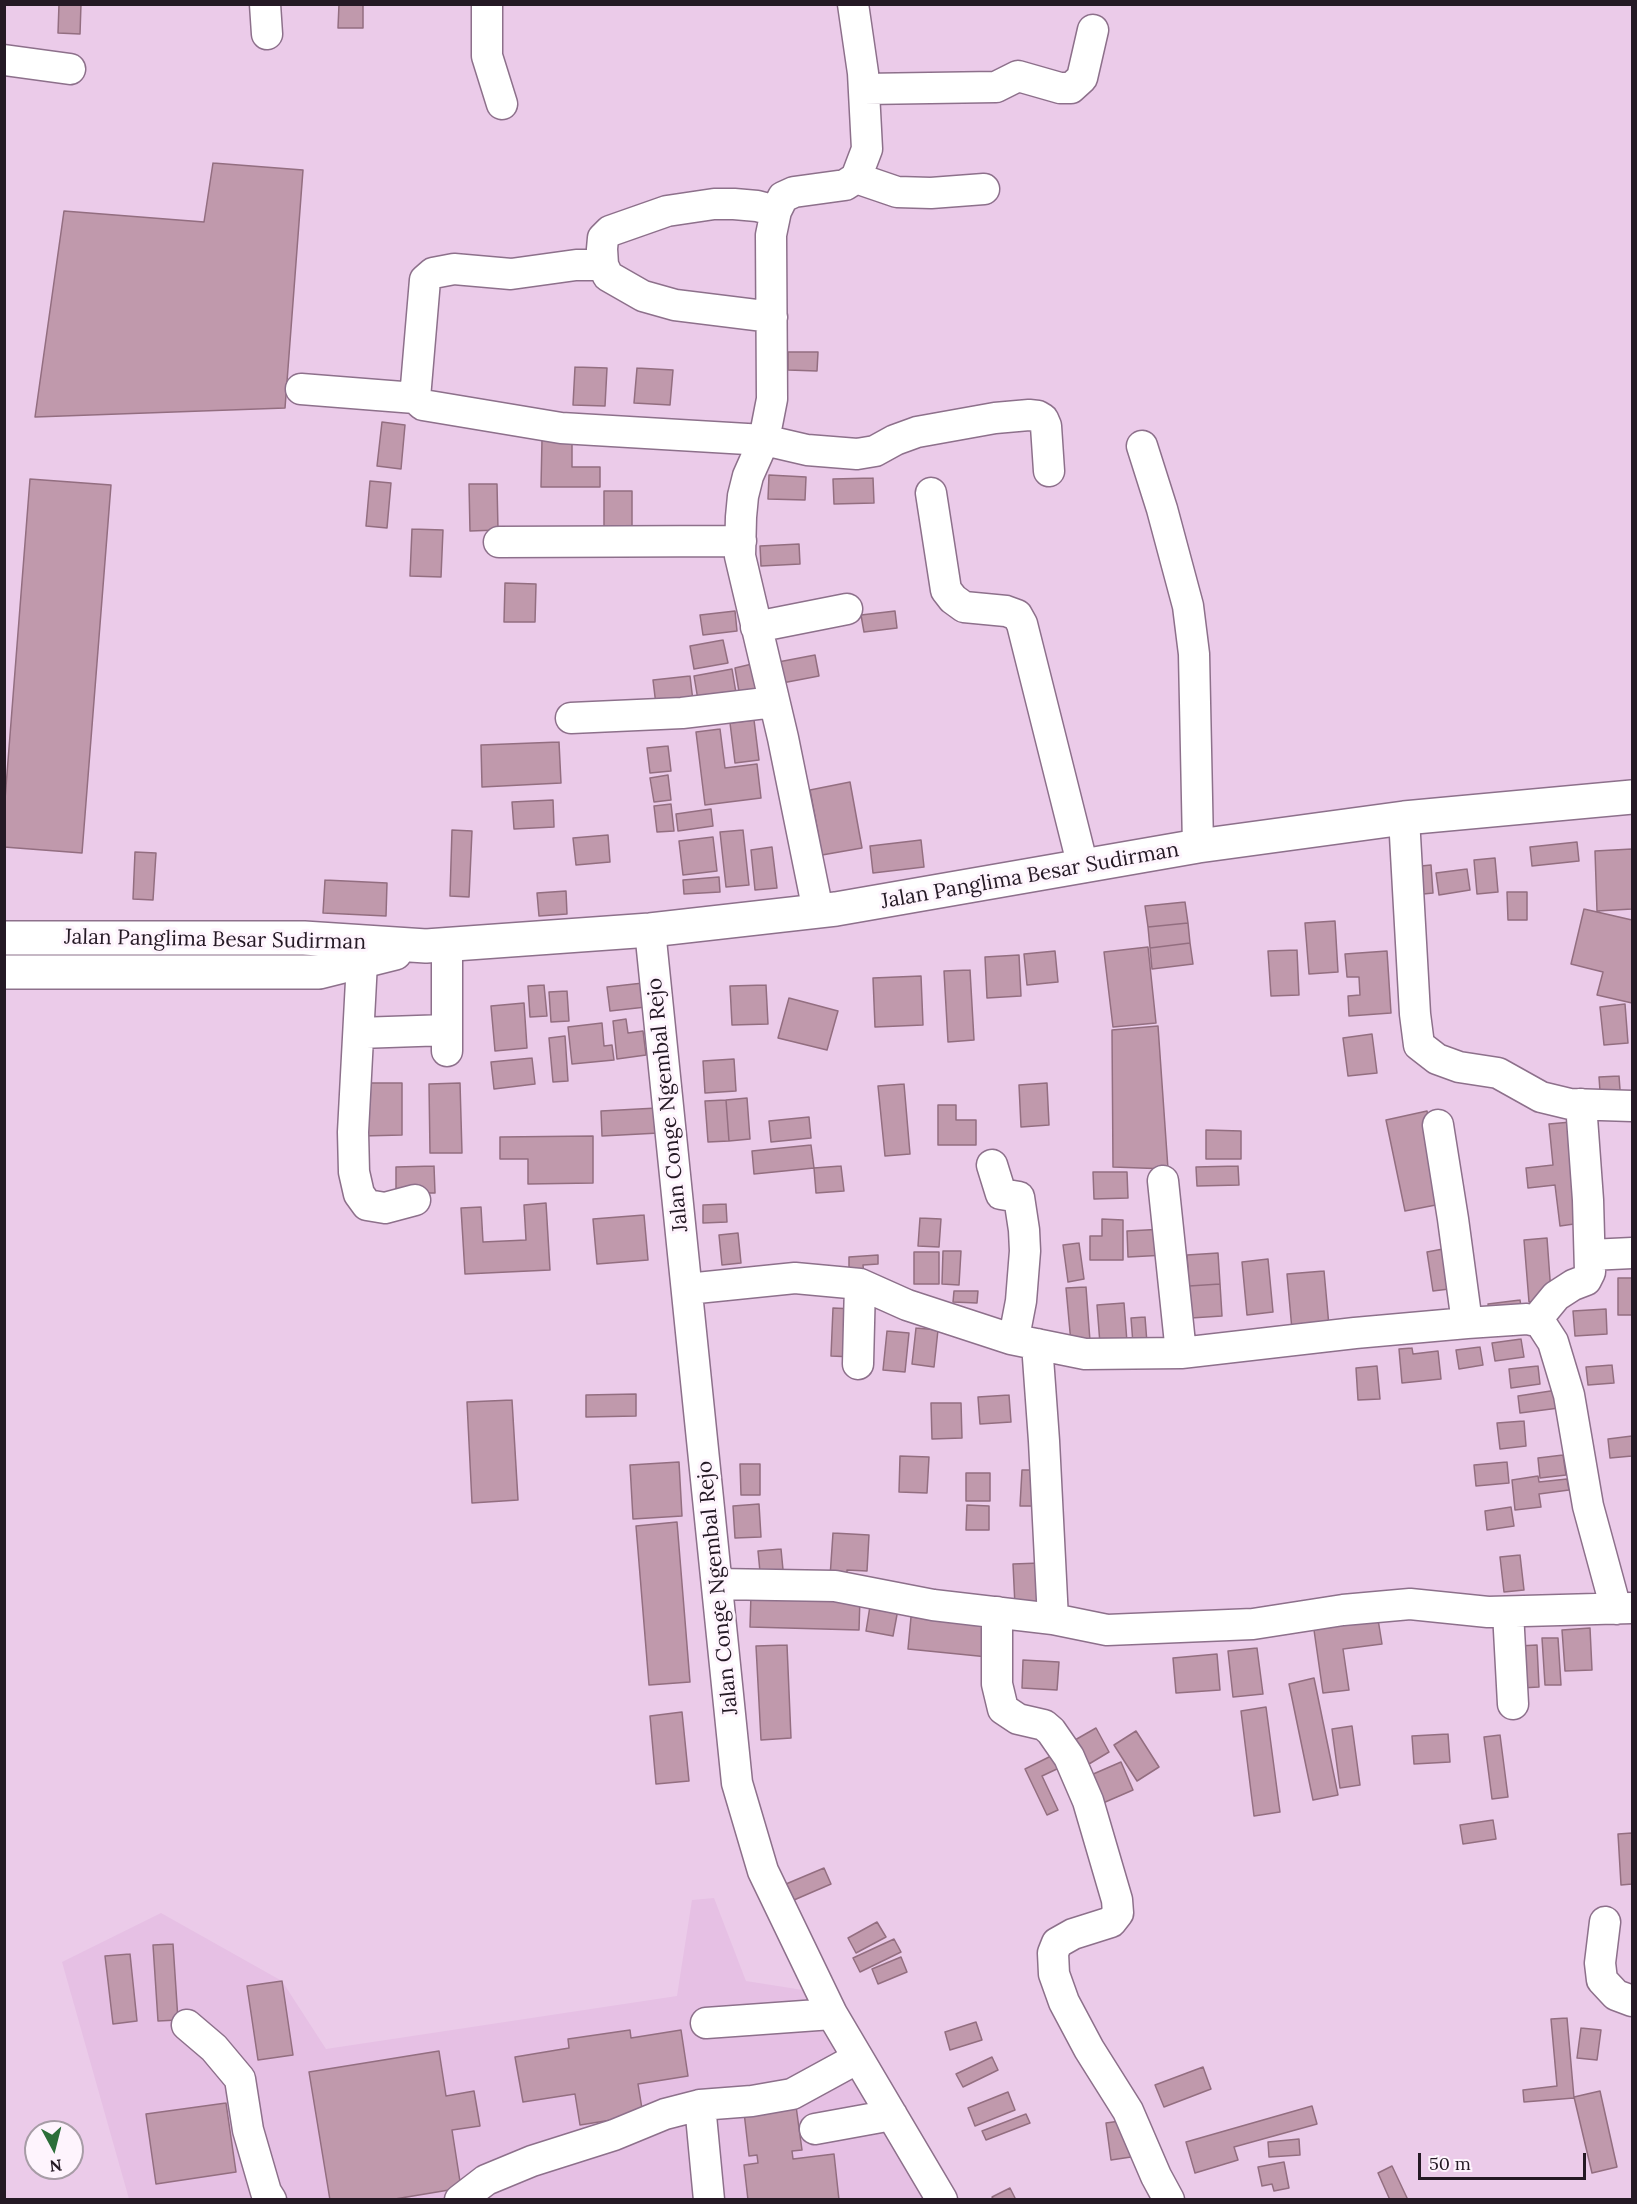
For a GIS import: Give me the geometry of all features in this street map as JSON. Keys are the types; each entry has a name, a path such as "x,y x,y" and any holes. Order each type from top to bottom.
{"main road":[{"name":"Jalan Panglima Besar Sudirman","path":"4,938 304,938 437,946 650,930 818,911 1198,846 1404,818 1632,797"},
{"name":"Jalan Panglima Besar Sudirman","path":"4,972 319,972 437,946"}],"street":[{"path":"265,4 267,34"},
{"path":"487,4 487,56 502,104"},
{"path":"818,911 774,702 740,556 743,496 748,476 764,440 772,399 771,235 776,212 783,197 794,192 845,185 855,178 867,149 864,89 853,4"},
{"path":"864,89 996,87 1018,76 1060,88 1071,88 1082,78 1093,30"},
{"path":"4,60 70,69"},
{"path":"855,178 897,192 931,193 984,189"},
{"path":"772,317 675,305 643,296 608,276 603,265 603,238 610,231 667,211 714,204 734,204 757,206 776,212"},
{"path":"415,398 425,280 433,273 454,268 512,274 576,265 603,265"},
{"path":"301,389 415,398 423,405 561,428 764,440 807,450 857,454 875,451 917,432 994,418 1029,415 1043,419 1046,426 1048,471"},
{"path":"1142,446 1168,528 1188,606 1194,654 1198,846"},
{"path":"931,493 946,590 964,607 1006,611 1017,615 1022,624 1083,867"},
{"path":"499,542 741,541"},
{"path":"756,627 847,609"},
{"path":"571,718 682,713 774,702"},
{"path":"1404,818 1414,1003 1419,1045 1437,1059 1459,1067 1498,1073 1541,1096 1581,1104 1632,1106"},
{"name":"Jalan Conge Ngembal Rejo","path":"650,930 737,1783 763,1871 832,2014 942,2199"},
{"path":"359,1033 447,1040 437,946"},
{"path":"362,962 353,1132 354,1172 359,1194 367,1205 385,1208 415,1200"},
{"path":"1540,1322 1542,1313 1556,1296 1586,1280 1590,1272 1581,1104"},
{"path":"1438,1125 1467,1323"},
{"path":"992,1165 1001,1194 1019,1197 1024,1230 1022,1301 1016,1327 1024,1341 1044,1441 1053,1619"},
{"path":"1163,1181 1181,1353"},
{"path":"1590,1255 1632,1253"},
{"path":"687,1289 795,1278 860,1284 907,1305 1024,1341 1085,1354 1181,1353 1467,1323 1527,1319 1540,1322 1553,1342 1569,1395 1588,1506 1624,1609 1488,1612 1410,1604 1343,1610 1253,1624 1107,1630 1053,1619 933,1605 835,1586 717,1584"},
{"path":"858,1364 860,1284"},
{"path":"997,1612 1000,1697 1018,1719 1044,1725 1051,1731 1073,1764 1088,1801 1117,1900 1118,1913 1111,1922 1073,1934 1057,1943 1053,1953 1053,1974 1064,2002 1089,2049 1128,2110 1156,2176 1169,2199"},
{"path":"1508,1612 1513,1704"},
{"path":"1605,1922 1600,1963 1602,1980 1616,1995 1632,2001"},
{"path":"706,2023 832,2014"},
{"path":"187,2025 214,2048 240,2079 248,2130 266,2192 272,2199"},
{"path":"460,2199 486,2180 532,2161 614,2135 665,2114 700,2105 752,2102 792,2094 858,2058"},
{"path":"700,2105 709,2199"},
{"path":"815,2130 892,2115"}],"shaded area":[{"path":"714,1898 746,1981 822,1993 930,2199 129,2199 62,1962 161,1913 282,1981 326,2049 677,1996 692,1900"}],"building":[{"path":"59,4 81,4 80,34 58,33"},
{"path":"339,4 363,4 363,28 338,28"},
{"path":"213,163 303,170 285,408 35,417 64,211 204,222"},
{"path":"788,352 818,352 817,371 788,370"},
{"path":"575,367 607,368 605,406 573,405"},
{"path":"637,368 673,370 670,405 634,403"},
{"path":"382,422 405,425 401,469 377,466"},
{"path":"542,440 572,441 572,467 600,467 600,487 541,487"},
{"path":"769,475 806,477 805,500 768,499"},
{"path":"873,478 874,503 834,504 833,479"},
{"path":"30,479 111,485 82,853 4,847 4,812"},
{"path":"370,481 391,483 387,528 366,526"},
{"path":"469,484 497,484 498,530 470,531"},
{"path":"604,491 632,491 632,535 604,535"},
{"path":"412,529 443,530 441,577 410,576"},
{"path":"799,544 800,564 761,566 760,546"},
{"path":"505,583 536,584 535,622 504,622"},
{"path":"735,611 737,631 703,635 700,615"},
{"path":"895,611 897,628 864,632 861,615"},
{"path":"723,640 728,663 694,669 690,646"},
{"path":"815,655 819,676 777,684 773,663"},
{"path":"752,664 759,699 741,703 735,668"},
{"path":"732,669 737,699 699,706 694,676"},
{"path":"690,676 693,701 656,705 653,680"},
{"path":"754,720 759,760 735,763 730,723"},
{"path":"720,729 725,768 757,764 761,798 705,805 696,732"},
{"path":"559,742 561,783 482,787 481,745"},
{"path":"668,746 671,771 650,773 647,748"},
{"path":"668,775 671,800 654,802 650,778"},
{"path":"850,782 862,848 822,855 810,790"},
{"path":"553,800 554,827 514,829 512,802"},
{"path":"671,804 674,831 657,832 654,806"},
{"path":"711,809 713,826 678,831 676,814"},
{"path":"452,830 472,831 469,897 450,896"},
{"path":"743,830 749,885 726,887 720,832"},
{"path":"608,835 610,862 576,865 573,838"},
{"path":"713,837 717,871 683,875 679,841"},
{"path":"921,840 924,867 873,873 870,846"},
{"path":"1577,842 1579,861 1532,866 1530,847"},
{"path":"772,847 777,888 755,890 751,850"},
{"path":"1632,849 1632,909 1597,911 1595,851"},
{"path":"135,852 156,853 153,900 133,899"},
{"path":"1495,858 1498,892 1477,894 1474,860"},
{"path":"1431,865 1433,893 1414,895 1411,867"},
{"path":"1467,869 1470,890 1439,895 1436,873"},
{"path":"719,877 720,892 684,894 683,880"},
{"path":"325,880 387,883 386,916 323,913"},
{"path":"566,891 567,914 539,916 537,893"},
{"path":"1507,892 1527,892 1527,920 1508,920"},
{"path":"1185,902 1188,923 1148,927 1145,906"},
{"path":"1584,909 1632,920 1632,1003 1597,995 1603,972 1571,964"},
{"path":"1335,921 1338,972 1309,974 1305,923"},
{"path":"1188,923 1190,943 1150,948 1148,927"},
{"path":"1190,943 1193,964 1152,969 1150,948"},
{"path":"1148,947 1156,1023 1113,1027 1104,952"},
{"path":"1297,950 1299,995 1271,996 1268,951"},
{"path":"1055,951 1058,982 1027,985 1024,954"},
{"path":"1387,951 1391,1013 1349,1016 1348,996 1360,995 1359,977 1347,977 1345,954"},
{"path":"1019,955 1021,996 987,998 985,957"},
{"path":"970,970 974,1040 948,1042 944,971"},
{"path":"921,976 923,1025 875,1027 873,978"},
{"path":"643,983 646,1007 610,1011 607,987"},
{"path":"544,985 547,1016 530,1017 528,986"},
{"path":"766,985 768,1024 732,1025 730,986"},
{"path":"567,991 569,1021 551,1022 549,992"},
{"path":"789,998 838,1011 827,1050 778,1038"},
{"path":"524,1003 527,1048 495,1051 491,1006"},
{"path":"1625,1004 1628,1043 1604,1045 1600,1007"},
{"path":"626,1019 628,1033 643,1031 646,1055 617,1059 613,1021"},
{"path":"602,1023 604,1046 612,1045 614,1060 572,1064 568,1027"},
{"path":"1158,1026 1168,1169 1113,1167 1112,1030"},
{"path":"1372,1034 1377,1073 1348,1076 1343,1038"},
{"path":"565,1036 568,1081 553,1082 549,1038"},
{"path":"532,1058 535,1084 494,1089 491,1062"},
{"path":"734,1059 736,1091 705,1093 703,1061"},
{"path":"1619,1076 1621,1103 1601,1105 1599,1077"},
{"path":"361,1083 402,1083 402,1135 362,1136"},
{"path":"460,1083 462,1153 430,1153 429,1084"},
{"path":"1047,1083 1049,1125 1021,1127 1019,1085"},
{"path":"904,1084 910,1154 885,1156 878,1086"},
{"path":"747,1098 750,1139 729,1141 726,1100"},
{"path":"726,1100 729,1141 708,1142 705,1101"},
{"path":"938,1105 956,1105 956,1120 976,1120 976,1145 938,1145"},
{"path":"657,1108 659,1133 602,1136 601,1111"},
{"path":"1427,1111 1446,1203 1405,1211 1386,1120"},
{"path":"809,1117 811,1138 771,1142 769,1121"},
{"path":"1571,1122 1581,1223 1560,1226 1555,1185 1528,1188 1526,1168 1553,1165 1549,1124"},
{"path":"1206,1130 1241,1131 1241,1159 1206,1159"},
{"path":"593,1136 593,1183 528,1184 528,1159 500,1159 500,1137"},
{"path":"811,1145 814,1168 754,1174 752,1151"},
{"path":"434,1166 435,1193 396,1193 396,1167"},
{"path":"841,1166 844,1191 816,1193 814,1168"},
{"path":"1238,1166 1239,1185 1197,1186 1196,1167"},
{"path":"1093,1172 1127,1172 1128,1198 1094,1199"},
{"path":"546,1203 550,1270 465,1274 461,1208 481,1207 483,1242 526,1240 524,1205"},
{"path":"726,1204 727,1222 703,1223 703,1205"},
{"path":"644,1215 648,1260 597,1264 593,1219"},
{"path":"920,1218 941,1219 939,1247 918,1246"},
{"path":"1102,1219 1123,1220 1123,1260 1090,1260 1090,1236 1102,1236"},
{"path":"1165,1229 1166,1255 1128,1257 1127,1231"},
{"path":"738,1233 741,1263 722,1265 719,1235"},
{"path":"1547,1238 1551,1293 1541,1301 1529,1302 1524,1240"},
{"path":"1079,1243 1084,1279 1068,1282 1063,1245"},
{"path":"1443,1249 1449,1289 1433,1291 1427,1252"},
{"path":"943,1251 961,1251 959,1285 942,1284"},
{"path":"914,1252 939,1252 939,1284 914,1284"},
{"path":"1218,1253 1220,1284 1189,1286 1187,1255"},
{"path":"878,1255 878,1264 863,1265 864,1276 849,1277 849,1257"},
{"path":"1268,1259 1273,1312 1247,1315 1242,1262"},
{"path":"1324,1271 1329,1326 1292,1330 1287,1274"},
{"path":"1618,1278 1632,1278 1632,1315 1618,1315"},
{"path":"1220,1284 1222,1316 1191,1318 1189,1286"},
{"path":"1086,1287 1090,1341 1071,1343 1066,1288"},
{"path":"954,1291 978,1291 977,1303 953,1302"},
{"path":"1520,1300 1522,1313 1490,1317 1488,1304"},
{"path":"1124,1303 1127,1342 1100,1344 1097,1305"},
{"path":"833,1308 854,1309 853,1357 831,1356"},
{"path":"1606,1309 1607,1334 1575,1336 1573,1311"},
{"path":"1145,1317 1147,1343 1133,1344 1131,1318"},
{"path":"916,1328 938,1330 934,1367 912,1364"},
{"path":"887,1331 909,1333 905,1372 883,1370"},
{"path":"1521,1339 1524,1357 1495,1361 1492,1343"},
{"path":"1480,1347 1483,1365 1459,1369 1456,1350"},
{"path":"1412,1348 1413,1354 1438,1351 1441,1379 1402,1383 1399,1349"},
{"path":"1612,1365 1614,1383 1588,1385 1586,1367"},
{"path":"1377,1366 1380,1399 1358,1400 1356,1368"},
{"path":"1538,1366 1540,1384 1511,1388 1509,1369"},
{"path":"1557,1390 1559,1408 1520,1413 1518,1396"},
{"path":"636,1394 636,1416 586,1417 586,1395"},
{"path":"1009,1395 1011,1422 980,1424 978,1397"},
{"path":"512,1400 518,1500 472,1503 467,1402"},
{"path":"931,1403 961,1403 962,1438 932,1439"},
{"path":"1524,1421 1526,1446 1500,1449 1497,1423"},
{"path":"1632,1436 1632,1456 1610,1458 1608,1439"},
{"path":"1563,1455 1566,1475 1540,1478 1538,1458"},
{"path":"900,1456 929,1457 927,1493 899,1492"},
{"path":"679,1462 682,1516 633,1519 630,1465"},
{"path":"1507,1462 1509,1483 1476,1486 1474,1465"},
{"path":"740,1464 760,1464 760,1495 741,1495"},
{"path":"1022,1470 1038,1470 1037,1506 1020,1506"},
{"path":"966,1473 990,1473 990,1501 966,1501"},
{"path":"1538,1476 1539,1482 1567,1479 1569,1490 1539,1494 1541,1507 1515,1510 1512,1480"},
{"path":"759,1504 761,1537 735,1538 733,1506"},
{"path":"967,1505 989,1506 989,1530 966,1530"},
{"path":"1511,1507 1514,1526 1487,1530 1485,1511"},
{"path":"677,1522 690,1682 649,1685 636,1526"},
{"path":"833,1533 869,1535 867,1571 847,1570 847,1578 830,1577"},
{"path":"781,1549 784,1580 761,1582 758,1551"},
{"path":"1520,1555 1524,1590 1504,1592 1500,1557"},
{"path":"1040,1563 1042,1605 1015,1606 1013,1564"},
{"path":"751,1594 860,1597 859,1630 750,1627"},
{"path":"871,1600 899,1604 893,1636 866,1631"},
{"path":"1377,1613 1382,1644 1343,1649 1349,1690 1323,1693 1313,1623"},
{"path":"911,1617 992,1625 988,1657 908,1649"},
{"path":"1590,1628 1592,1670 1565,1671 1562,1630"},
{"path":"1542,1638 1558,1638 1561,1685 1545,1685"},
{"path":"787,1645 791,1738 761,1740 756,1646"},
{"path":"1537,1645 1539,1687 1520,1688 1518,1646"},
{"path":"1257,1648 1263,1694 1233,1697 1228,1651"},
{"path":"1217,1654 1220,1690 1176,1693 1173,1658"},
{"path":"1023,1660 1059,1662 1057,1690 1022,1688"},
{"path":"1314,1678 1338,1795 1313,1800 1289,1684"},
{"path":"1266,1707 1280,1812 1254,1816 1241,1711"},
{"path":"682,1712 689,1781 656,1784 650,1716"},
{"path":"1352,1726 1360,1785 1340,1788 1332,1729"},
{"path":"1096,1728 1109,1752 1089,1764 1075,1740"},
{"path":"1136,1731 1159,1767 1137,1781 1114,1745"},
{"path":"1448,1734 1450,1762 1414,1764 1412,1736"},
{"path":"1500,1735 1508,1797 1492,1799 1484,1737"},
{"path":"1053,1755 1059,1768 1042,1776 1058,1810 1047,1815 1025,1769"},
{"path":"1121,1762 1133,1790 1103,1803 1091,1775"},
{"path":"1493,1820 1496,1839 1463,1844 1460,1825"},
{"path":"1632,1833 1632,1884 1621,1885 1618,1834"},
{"path":"824,1868 831,1884 794,1900 786,1884"},
{"path":"877,1922 886,1937 856,1953 848,1938"},
{"path":"894,1939 901,1952 860,1972 853,1958"},
{"path":"173,1944 178,2020 158,2021 153,1945"},
{"path":"130,1954 137,2021 113,2024 105,1956"},
{"path":"901,1957 907,1972 878,1984 872,1969"},
{"path":"282,1981 293,2055 258,2060 247,1986"},
{"path":"1567,2018 1574,2098 1524,2102 1523,2090 1557,2086 1551,2019"},
{"path":"976,2022 982,2040 950,2050 945,2032"},
{"path":"1581,2028 1601,2030 1597,2060 1577,2058"},
{"path":"630,2030 631,2038 681,2030 688,2076 638,2084 643,2115 580,2125 575,2094 523,2102 515,2057 569,2048 568,2039"},
{"path":"439,2051 446,2096 474,2091 480,2126 452,2130 461,2188 389,2200 330,2200 309,2072"},
{"path":"992,2057 998,2070 963,2087 956,2074"},
{"path":"1203,2067 1211,2089 1164,2107 1155,2085"},
{"path":"1600,2091 1617,2167 1592,2173 1574,2097"},
{"path":"1008,2092 1015,2110 975,2126 968,2108"},
{"path":"226,2103 236,2172 156,2184 146,2114"},
{"path":"796,2106 802,2150 792,2151 793,2159 834,2154 839,2200 748,2200 744,2165 758,2163 757,2155 749,2156 744,2112"},
{"path":"1312,2106 1317,2124 1234,2147 1238,2160 1195,2173 1186,2142"},
{"path":"1026,2114 1030,2123 986,2140 982,2131"},
{"path":"1127,2120 1131,2157 1111,2160 1106,2123"},
{"path":"1299,2139 1300,2155 1269,2157 1268,2142"},
{"path":"1284,2162 1289,2188 1274,2191 1272,2184 1262,2186 1258,2167"},
{"path":"1392,2166 1408,2200 1390,2200 1378,2173"},
{"path":"1010,2188 1016,2200 994,2200 992,2197"}]}
